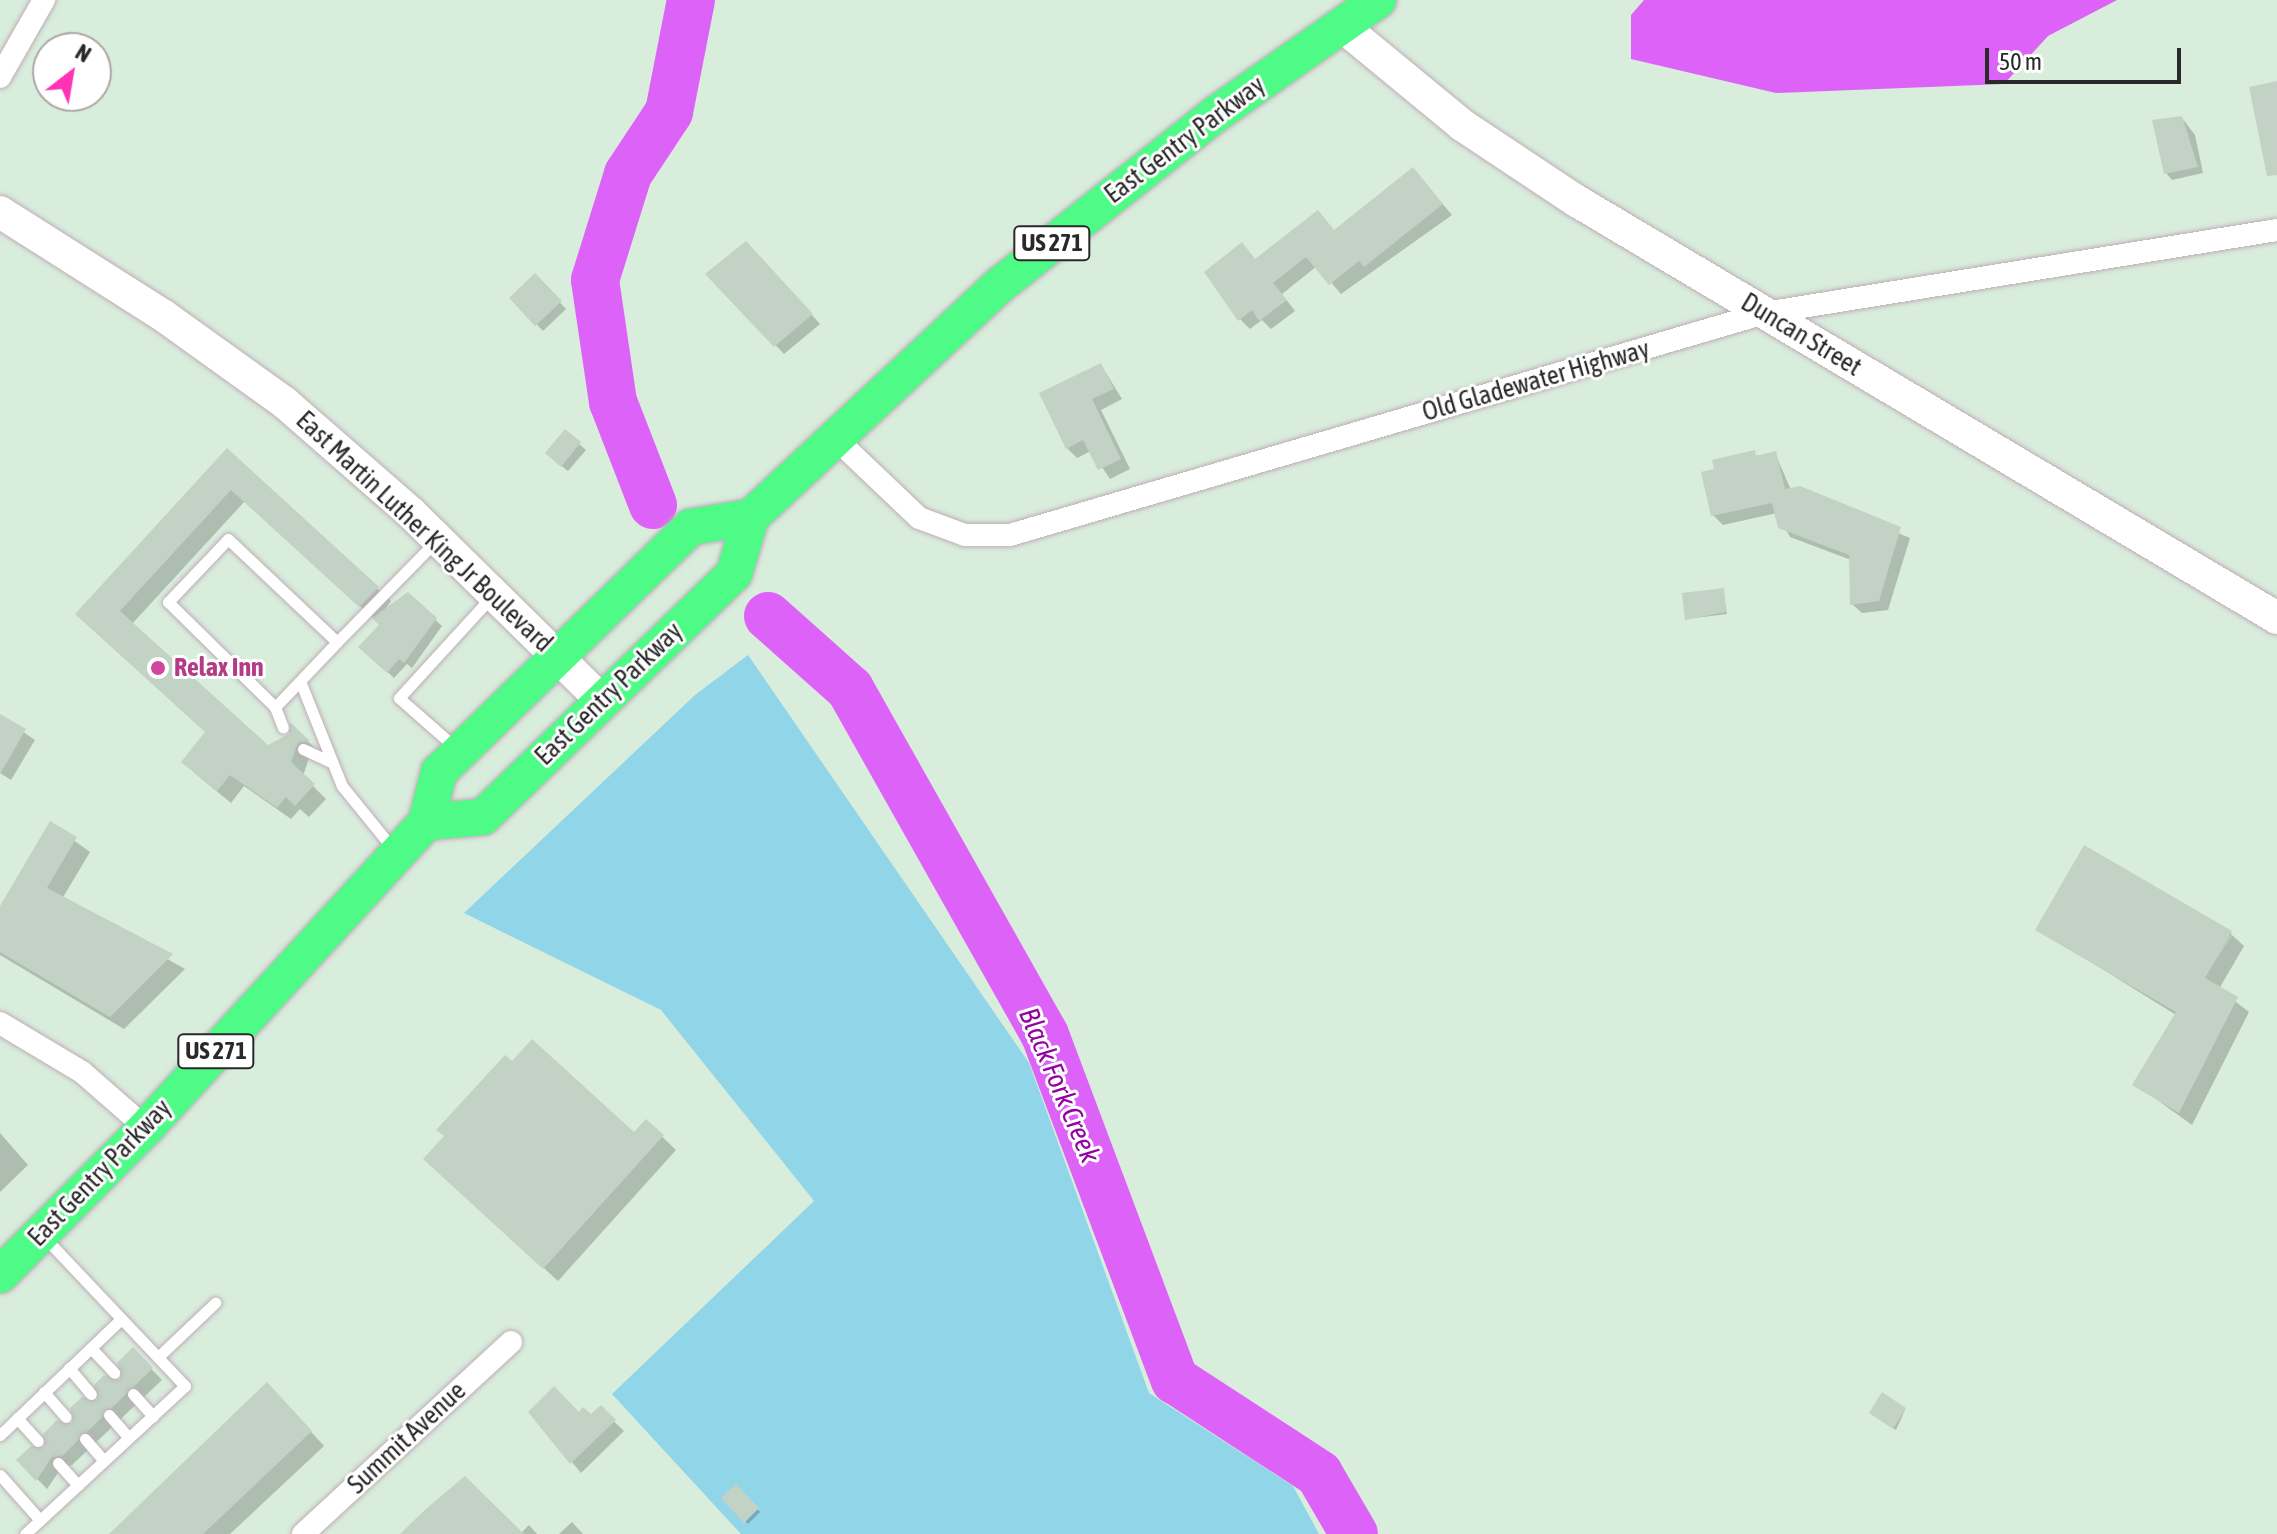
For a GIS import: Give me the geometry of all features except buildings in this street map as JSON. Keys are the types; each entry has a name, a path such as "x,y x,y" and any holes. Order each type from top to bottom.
{"main road":[{"name":"East Gentry Parkway","path":"426,822 483,817 734,574 751,517 1000,285 1216,114 1378,0"},
{"name":"East Gentry Parkway","path":"0,1275 146,1128 426,822 439,772 691,527 751,517"}],"street":[{"path":"0,77 44,0"},
{"name":"Duncan Street","path":"1342,26 1462,125 1765,313 2277,617"},
{"name":"East Martin Luther King Jr Boulevard","path":"0,212 245,373 439,538 602,701"},
{"name":"Old Gladewater Highway","path":"835,438 919,518 965,535 1010,535 1765,313 2277,230"},
{"path":"0,1023 82,1072 146,1128"},
{"name":"Summit Avenue","path":"303,1534 511,1342"}],"lane":[{"path":"275,707 439,538"},
{"path":"283,728 275,707 168,602 228,539 337,642"},
{"path":"460,752 399,698 494,593"},
{"path":"300,681 329,761 397,854"},
{"path":"303,749 329,761"},
{"path":"25,1534 185,1386 41,1234"},
{"path":"158,1357 215,1303"},
{"path":"0,1435 121,1319"},
{"path":"91,1348 114,1373"},
{"path":"69,1368 91,1394"},
{"path":"44,1392 66,1417"},
{"path":"133,1394 153,1416"},
{"path":"109,1415 129,1438"},
{"path":"17,1418 38,1441"},
{"path":"85,1439 104,1461"},
{"path":"58,1463 78,1485"},
{"path":"0,1475 40,1520"}],"shaded area":[{"path":"1644,0 2117,0 2048,36 2004,84 1776,93 1631,59 1631,15"},
{"path":"748,655 1029,1063 1149,1393 1293,1486 1319,1534 741,1534 612,1394 814,1201 661,1010 464,913 695,695"}],"waterway":[{"name":"Black Fork Creek","path":"653,505 613,402 595,280 628,174 669,112 691,0"},
{"name":"Black Fork Creek","path":"768,616 850,689 1045,1035 1175,1380 1319,1474 1354,1534"}],"place":[{"name":"Relax Inn","path":"158,668"}]}
